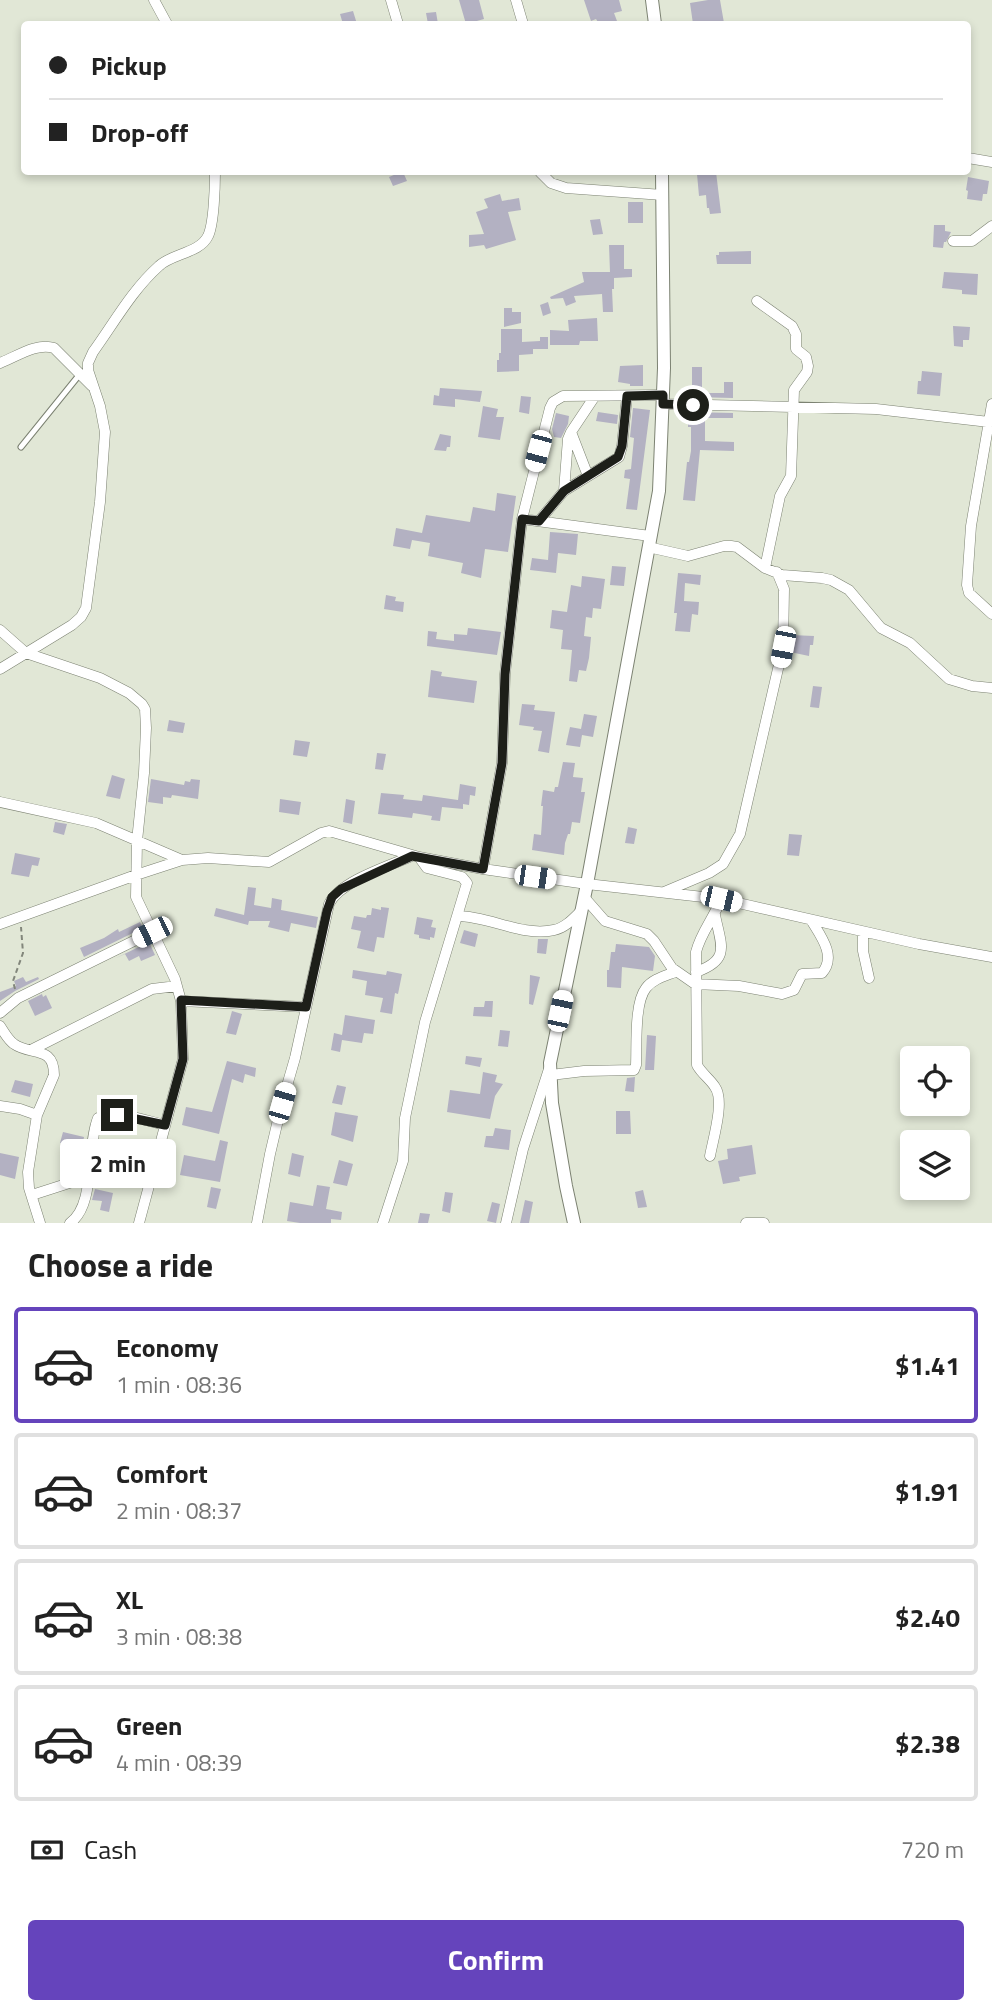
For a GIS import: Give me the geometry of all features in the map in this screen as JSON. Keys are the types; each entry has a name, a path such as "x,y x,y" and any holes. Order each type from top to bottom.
{"street":[{"path":"154,0 165,21"},
{"path":"391,0 397,21"},
{"path":"516,0 522,21"},
{"path":"652,0 655,21"},
{"path":"971,158 992,162"},
{"path":"0,669 72,625 81,617 88,603 105,432 88,363 140,286 165,261 185,254 202,243 209,234 215,175"},
{"path":"543,175 551,183 566,188 663,195"},
{"path":"506,1223 523,1149 550,1069 659,491 663,400 662,175"},
{"path":"953,241 969,242 992,226"},
{"path":"757,301 792,326 796,334 796,349 808,361 807,372 794,390 791,476 780,496 765,568"},
{"path":"0,363 39,347 49,346 95,389"},
{"path":"483,869 502,763 505,674 522,519 553,402 563,396 627,396 891,410 989,422"},
{"path":"564,491 567,447 571,432 594,396"},
{"path":"539,521 564,491 618,457 622,446 627,396"},
{"path":"992,404 971,526 967,588 972,597 992,614"},
{"path":"571,432 588,476"},
{"path":"522,519 649,542 688,556 724,546 737,547 765,568 791,576 822,578 841,585 849,590 881,628 910,643 949,679 972,686 992,688"},
{"path":"664,893 723,864 740,834 783,647 784,589 777,572"},
{"path":"0,630 26,653 100,678 129,693 145,709 136,897 177,986 181,1000 183,1059 139,1223"},
{"path":"0,802 88,821 182,860"},
{"path":"0,924 182,860 208,858 270,862 329,831 416,857 483,869 584,897 664,893 721,899 863,932 992,957"},
{"path":"383,1223 403,1161 405,1118 421,1041 467,888 467,880 431,870 416,857"},
{"path":"257,1223 282,1103 332,897 347,885 416,857"},
{"path":"457,916 474,916 519,929 555,930 565,925 584,897"},
{"path":"584,897 605,921 647,934 675,972 695,984 739,986 773,993 788,993 794,990 802,974 822,973 826,967 826,945 811,920"},
{"path":"710,1156 719,1104 715,1087 697,1065 696,952 704,930 715,915 721,899"},
{"path":"696,972 712,966 720,957 715,915"},
{"path":"0,1013 18,998 152,932"},
{"path":"863,932 863,951 869,978"},
{"path":"550,1069 634,1070 641,996 652,982 675,972"},
{"path":"31,1050 152,989 177,986"},
{"path":"181,1000 306,1007"},
{"path":"0,1026 16,1045 47,1056 54,1068 54,1075 37,1115 28,1172 29,1188 40,1223"},
{"path":"550,1069 552,1103 574,1223"},
{"path":"0,1106 13,1107 37,1115"},
{"path":"70,1223 81,1211 94,1132 99,1118 117,1115 165,1125"},
{"path":"32,1195 88,1177"},
{"path":"746,1223 764,1223"}],"lane":[{"path":"21,447 80,374"}],"path":[{"path":"18,998 13,984 23,953 20,916"}],"building":[{"path":"459,0 479,0 484,19 465,21"},
{"path":"584,0 619,0 622,11 614,13 617,21 591,21"},
{"path":"720,0 724,21 693,21 690,3"},
{"path":"353,11 356,21 342,21 340,14"},
{"path":"436,12 438,21 427,21 426,13"},
{"path":"404,175 407,181 393,186 389,177"},
{"path":"697,175 716,175 721,213 710,214 706,195 699,196"},
{"path":"968,177 989,181 987,194 983,194 982,201 967,199"},
{"path":"500,194 502,201 519,198 521,210 508,212 516,240 486,249 484,245 469,247 469,235 484,234 476,212 488,208 484,199"},
{"path":"628,202 643,202 643,223 628,223"},
{"path":"600,219 603,234 593,235 590,220"},
{"path":"934,225 945,225 945,231 951,232 943,248 933,247"},
{"path":"609,245 624,245 624,269 632,269 632,277 614,278 613,312 603,312 602,294 574,296 576,302 566,306 563,298 551,299 550,297 584,282 582,272 610,272"},
{"path":"751,251 751,264 717,264 716,255 719,255 719,252"},
{"path":"944,272 978,274 977,295 942,288"},
{"path":"548,302 551,313 543,316 540,305"},
{"path":"504,308 521,312 521,323 504,327"},
{"path":"597,318 598,341 580,341 579,345 550,345 550,330 569,331 568,320"},
{"path":"953,326 970,327 969,340 963,340 963,347 954,346"},
{"path":"501,329 522,329 522,342 540,341 540,337 548,337 548,349 533,349 533,354 519,355 519,371 497,372 497,360 501,353"},
{"path":"643,365 643,386 618,382 620,366"},
{"path":"692,367 702,367 702,393 724,393 724,382 733,382 733,398 692,397"},
{"path":"922,371 942,373 940,396 917,394"},
{"path":"440,388 482,391 480,402 455,399 455,407 433,405 434,395 439,396"},
{"path":"521,396 531,397 529,414 519,412"},
{"path":"483,406 498,409 496,417 504,417 500,440 478,437"},
{"path":"633,408 650,410 637,510 626,509 630,479 624,478 625,470 631,469"},
{"path":"598,412 618,415 617,424 596,421"},
{"path":"688,412 733,413 733,418 705,418 705,441 734,442 734,451 700,450 695,501 683,500 687,462 691,451"},
{"path":"556,413 569,416 561,438 554,437 552,429"},
{"path":"440,434 451,436 450,447 447,447 446,451 434,450"},
{"path":"497,493 516,496 508,552 485,549 481,578 461,573 463,563 428,556 430,543 412,540 410,549 393,546 396,528 422,533 426,515 470,522 473,507 495,511"},
{"path":"550,532 578,534 576,555 558,553 556,573 530,570 532,558 548,560"},
{"path":"612,566 626,567 624,586 610,585"},
{"path":"678,573 701,575 700,585 685,583 684,601 699,602 698,615 692,614 690,632 675,631"},
{"path":"582,576 605,579 601,609 593,608 592,618 586,617 584,636 591,637 589,658 586,671 579,670 577,682 569,681 572,650 561,649 563,630 550,628 552,610 567,612 571,585 581,587"},
{"path":"386,595 396,597 395,601 404,602 403,612 384,609"},
{"path":"468,628 501,632 497,655 427,646 428,631 437,632 436,639 454,641 454,634 467,635"},
{"path":"791,635 814,636 809,656 790,652"},
{"path":"431,670 442,672 441,676 477,681 474,703 428,697"},
{"path":"813,686 822,687 819,708 810,707"},
{"path":"522,704 535,705 534,710 555,712 549,753 538,751 542,731 519,725"},
{"path":"584,714 597,716 593,737 582,735 580,747 566,745 570,727 581,729"},
{"path":"169,720 185,723 183,733 167,731"},
{"path":"295,740 310,742 307,757 293,755"},
{"path":"377,753 386,754 383,770 375,769"},
{"path":"563,762 575,763 573,777 583,778 581,792 585,792 580,823 572,822 564,855 532,850 534,834 541,835 543,790 554,792 555,787 558,787"},
{"path":"112,775 125,779 120,799 106,796"},
{"path":"151,779 184,785 185,781 190,782 191,779 200,780 198,799 172,795 171,798 163,797 163,804 148,802"},
{"path":"460,784 476,787 475,796 470,795 469,805 463,804 463,809 442,807 440,821 431,820 432,816 413,813 412,818 378,814 381,793 404,795 403,799 422,801 423,795 458,800"},
{"path":"280,799 301,802 299,815 279,812"},
{"path":"346,799 355,801 352,824 343,822"},
{"path":"55,822 67,824 64,835 53,832"},
{"path":"628,827 637,829 634,844 625,843"},
{"path":"789,834 802,835 799,856 787,855"},
{"path":"15,853 40,858 38,866 32,865 29,877 11,874"},
{"path":"248,887 256,888 254,905 271,908 272,898 282,900 281,910 318,917 316,928 291,923 289,932 268,927 270,921 249,921 248,925 214,916 216,908 244,915"},
{"path":"381,907 389,908 384,938 377,937 374,952 357,948 361,931 351,929 354,916 366,918 371,915 372,908 381,910"},
{"path":"417,917 433,920 431,927 436,928 434,938 419,938 419,935 414,934"},
{"path":"140,922 143,928 84,957 80,948 118,929 119,932"},
{"path":"464,930 478,934 475,947 460,943"},
{"path":"538,939 548,939 546,954 537,953"},
{"path":"149,942 155,955 141,961 139,956 129,961 125,954 114,959"},
{"path":"616,944 649,947 655,956 653,971 622,967 621,988 607,987 607,970 611,952 615,952"},
{"path":"353,970 386,975 387,971 402,974 398,994 395,993 392,1014 380,1012 383,998 365,995 367,981 352,978"},
{"path":"530,975 540,977 533,1005 529,1004"},
{"path":"23,977 26,982 38,977 39,979 0,1001 0,992 16,986 14,981"},
{"path":"42,994 43,997 46,995 52,1008 35,1016 28,1001"},
{"path":"485,1001 493,1001 492,1017 473,1016 474,1007 484,1007"},
{"path":"232,1011 242,1014 236,1035 226,1033"},
{"path":"345,1015 375,1020 373,1034 364,1033 362,1043 342,1040 340,1052 331,1050 334,1033 342,1035"},
{"path":"500,1030 510,1031 508,1047 498,1046"},
{"path":"647,1035 656,1036 654,1070 645,1070"},
{"path":"466,1056 482,1058 480,1067 465,1064"},
{"path":"227,1061 256,1068 255,1077 245,1074 243,1083 232,1079 219,1134 182,1125 186,1107 212,1112"},
{"path":"483,1072 497,1075 495,1082 503,1084 495,1096 490,1119 447,1112 450,1090 480,1094"},
{"path":"635,1077 634,1092 625,1091 627,1078"},
{"path":"15,1080 33,1084 30,1097 11,1092"},
{"path":"337,1085 346,1087 342,1105 332,1103"},
{"path":"616,1111 630,1111 631,1134 616,1134"},
{"path":"335,1112 358,1116 353,1142 331,1135"},
{"path":"495,1128 511,1130 509,1150 484,1147 486,1136 493,1136"},
{"path":"63,1132 84,1137 82,1148 60,1143"},
{"path":"220,1140 228,1142 220,1182 180,1175 184,1155 215,1161"},
{"path":"752,1145 756,1174 723,1184 718,1161 728,1159 727,1149"},
{"path":"0,1153 19,1157 15,1179 0,1175"},
{"path":"292,1153 304,1156 300,1177 288,1174"},
{"path":"339,1160 353,1164 347,1186 333,1183"},
{"path":"317,1185 330,1187 326,1209 342,1212 341,1220 331,1219 331,1223 287,1221 290,1202 313,1206"},
{"path":"211,1187 221,1189 216,1209 207,1207"},
{"path":"95,1189 113,1193 109,1212 100,1210 102,1201 92,1200"},
{"path":"643,1190 647,1207 638,1208 635,1192"},
{"path":"445,1192 453,1193 450,1213 442,1211"},
{"path":"525,1200 533,1202 529,1223 520,1223"},
{"path":"492,1202 500,1204 496,1223 487,1221"},
{"path":"420,1213 430,1214 428,1223 418,1223"}],"route":[{"path":"117,1115 165,1125 183,1059 181,1000 306,1007 329,904 341,889 412,856 483,869 502,763 505,674 522,519 539,521 564,491 618,457 622,446 627,396 663,395 663,404 693,405"}]}
